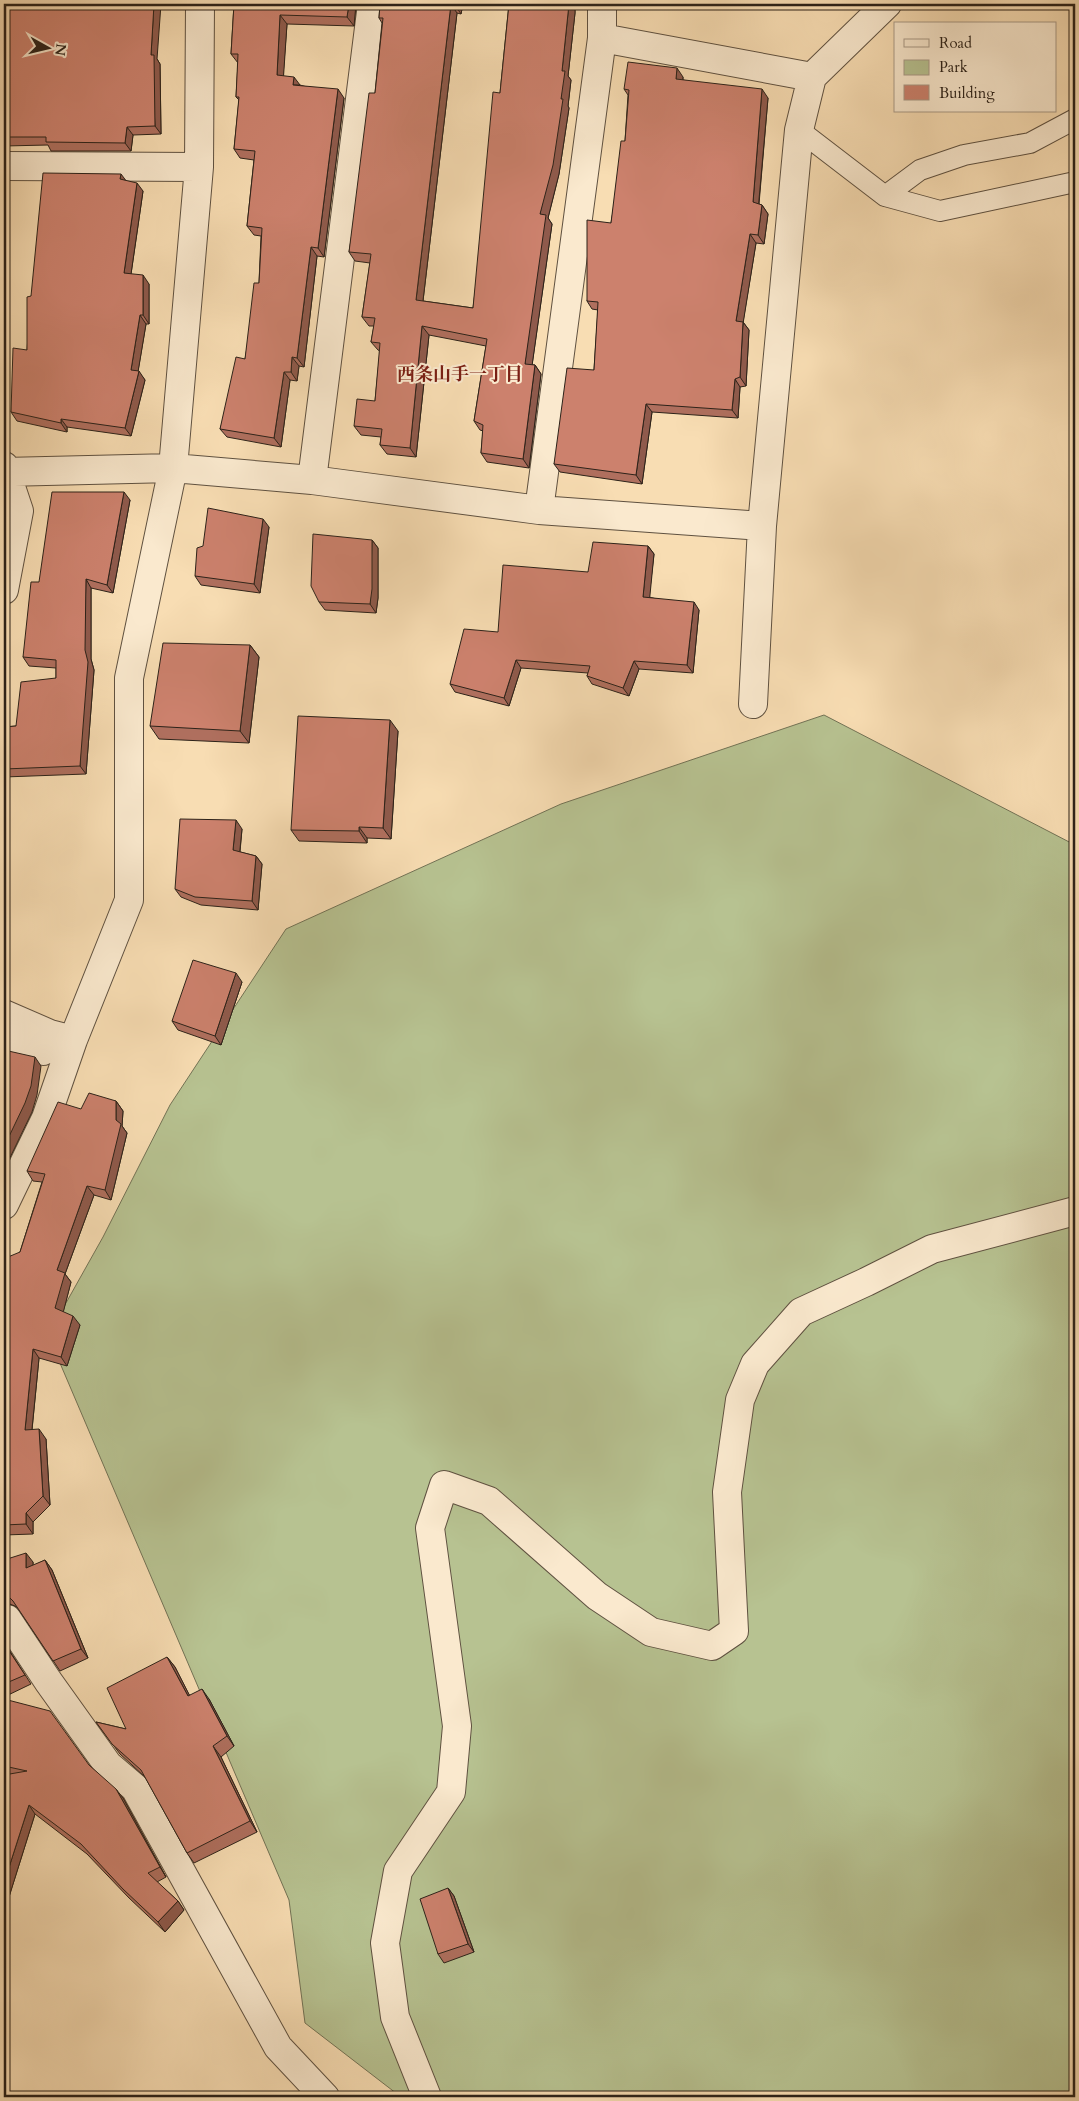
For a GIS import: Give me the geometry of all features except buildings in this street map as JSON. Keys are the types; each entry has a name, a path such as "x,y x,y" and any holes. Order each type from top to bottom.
{"street":[{"path":"4,1205 46,1118 62,1037 129,900 129,678 173,468 199,167 200,4"},
{"path":"312,480 372,4"},
{"path":"539,510 602,38 602,4"},
{"path":"754,704 762,526 800,130 812,77 887,4"},
{"path":"602,38 812,77"},
{"path":"4,166 199,167"},
{"path":"4,590 19,511 4,470 173,468 312,480 539,510 762,526"},
{"path":"4,1014 62,1037"},
{"path":"4,1041 44,1052 62,1037"},
{"path":"427,2097 395,2017 384,1943 398,1871 451,1792 457,1726 430,1528 444,1485 489,1501 597,1596 652,1632 712,1646 734,1631 727,1492 740,1400 755,1364 801,1312 932,1249 1075,1211"},
{"path":"4,1619 7,1619 48,1681 108,1765 135,1788 278,2047 326,2097"}],"lane":[{"path":"885,196 920,170 964,155 1030,143 1075,119"},
{"path":"800,130 885,196 940,211 1075,182"}],"green space":[{"path":"824,715 1075,845 1075,2097 401,2097 305,2023 289,1900 48,1335 103,1237 170,1105 286,929 561,804"}],"district":[{"name":"西条山手一丁目","path":"460,374"}]}
